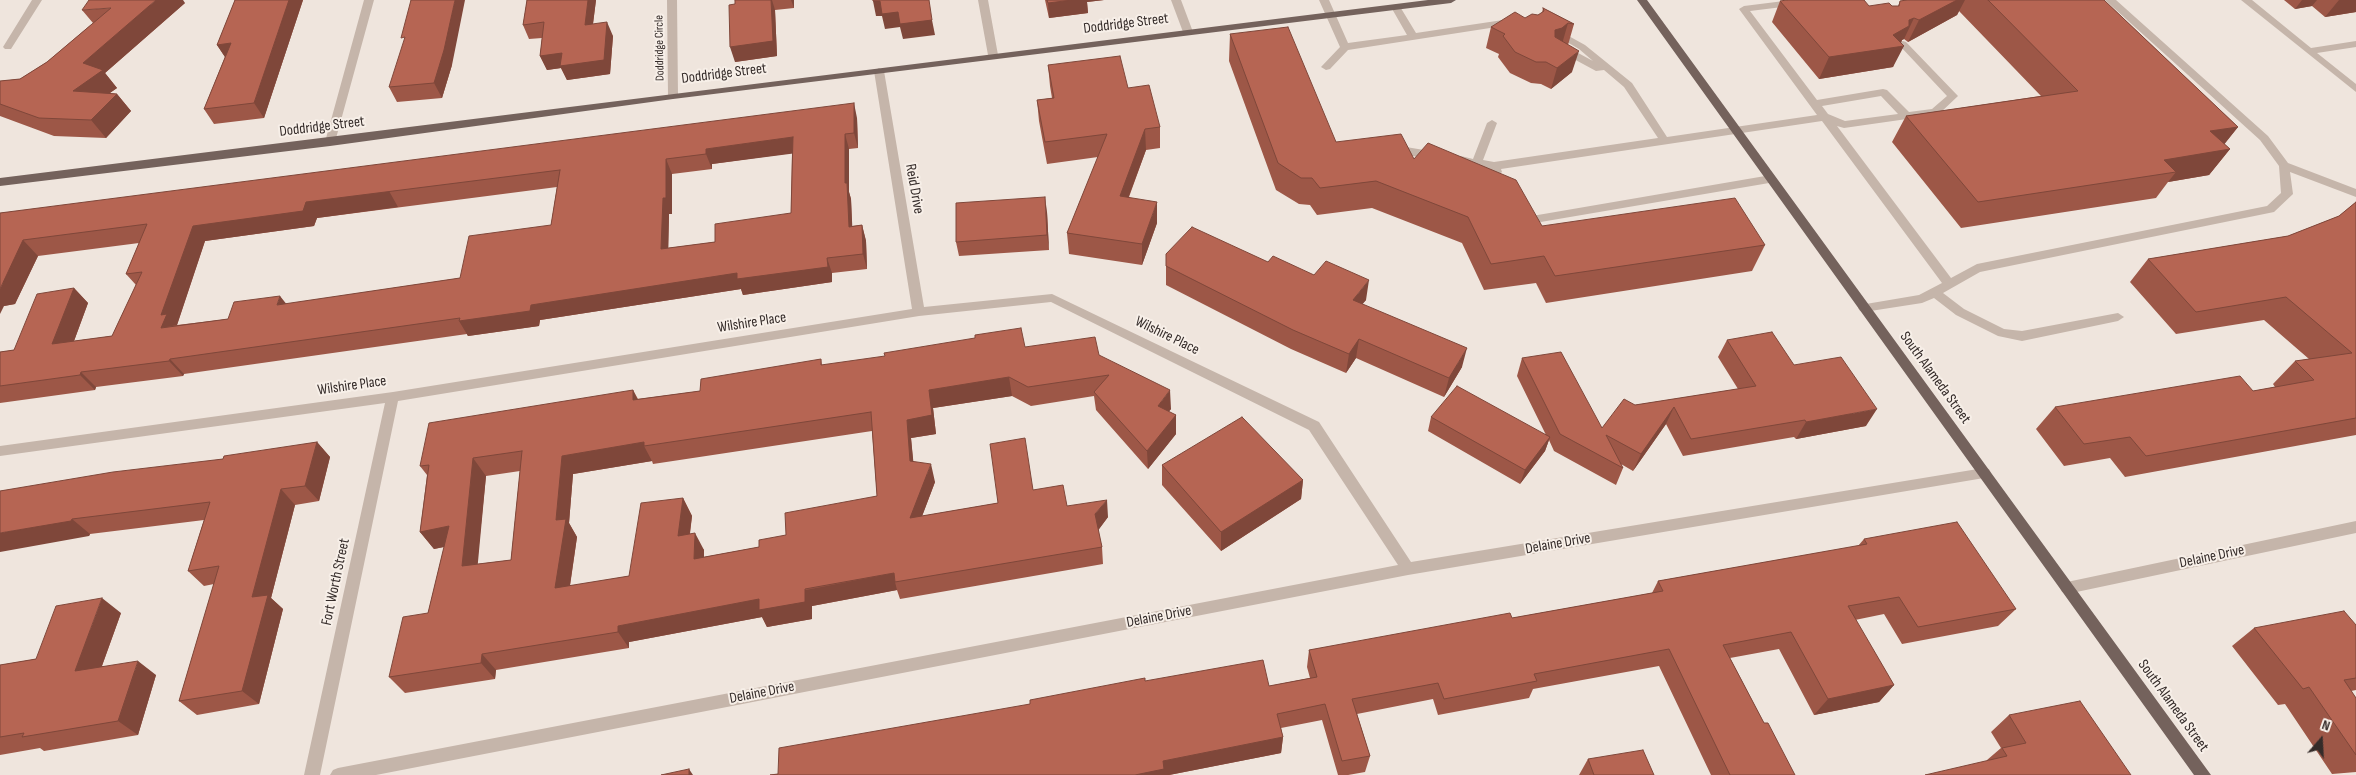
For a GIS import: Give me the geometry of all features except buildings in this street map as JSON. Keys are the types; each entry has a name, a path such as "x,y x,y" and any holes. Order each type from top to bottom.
{"main road":[{"name":"Doddridge Street","path":"0,182 330,142 993,55 1451,0"},
{"name":"South Alameda Street","path":"1642,0 2203,775"}],"street":[{"path":"8,47 37,0"},
{"path":"330,142 369,0"},
{"name":"Doddridge Circle","path":"672,0 673,96"},
{"path":"983,0 993,55"},
{"path":"1176,0 1188,32"},
{"path":"1324,0 1345,46"},
{"path":"1815,0 1744,9 1949,284"},
{"path":"1864,308 1922,299 1977,268 2270,209 2287,194 2284,166 2264,138 2110,0"},
{"path":"2246,0 2356,90"},
{"path":"1396,7 1413,36"},
{"path":"1326,67 1345,46 1503,23 1521,28"},
{"path":"1549,28 1582,46 1628,85 1664,140"},
{"path":"1386,149 1404,150 1494,166 1735,128 1825,116 1844,125 1935,112 1953,96 1904,44"},
{"path":"2309,51 2356,44"},
{"path":"1559,51 1628,85"},
{"name":"Reid Drive","path":"879,71 919,312"},
{"path":"1816,104 1883,92 1906,116"},
{"path":"1476,163 1492,123"},
{"path":"1494,166 1504,182"},
{"path":"2284,166 2356,193"},
{"path":"1519,204 1529,220 1771,179"},
{"path":"1934,292 1960,312 2002,333 2022,336 2118,317"},
{"name":"Wilshire Place","path":"0,452 393,397 919,312 1052,298 1314,426 1408,569"},
{"name":"Fort Worth Street","path":"312,775 393,397"},
{"name":"Delaine Drive","path":"338,775 1408,569 1984,473"},
{"name":"Delaine Drive","path":"2067,588 2356,527"}]}
